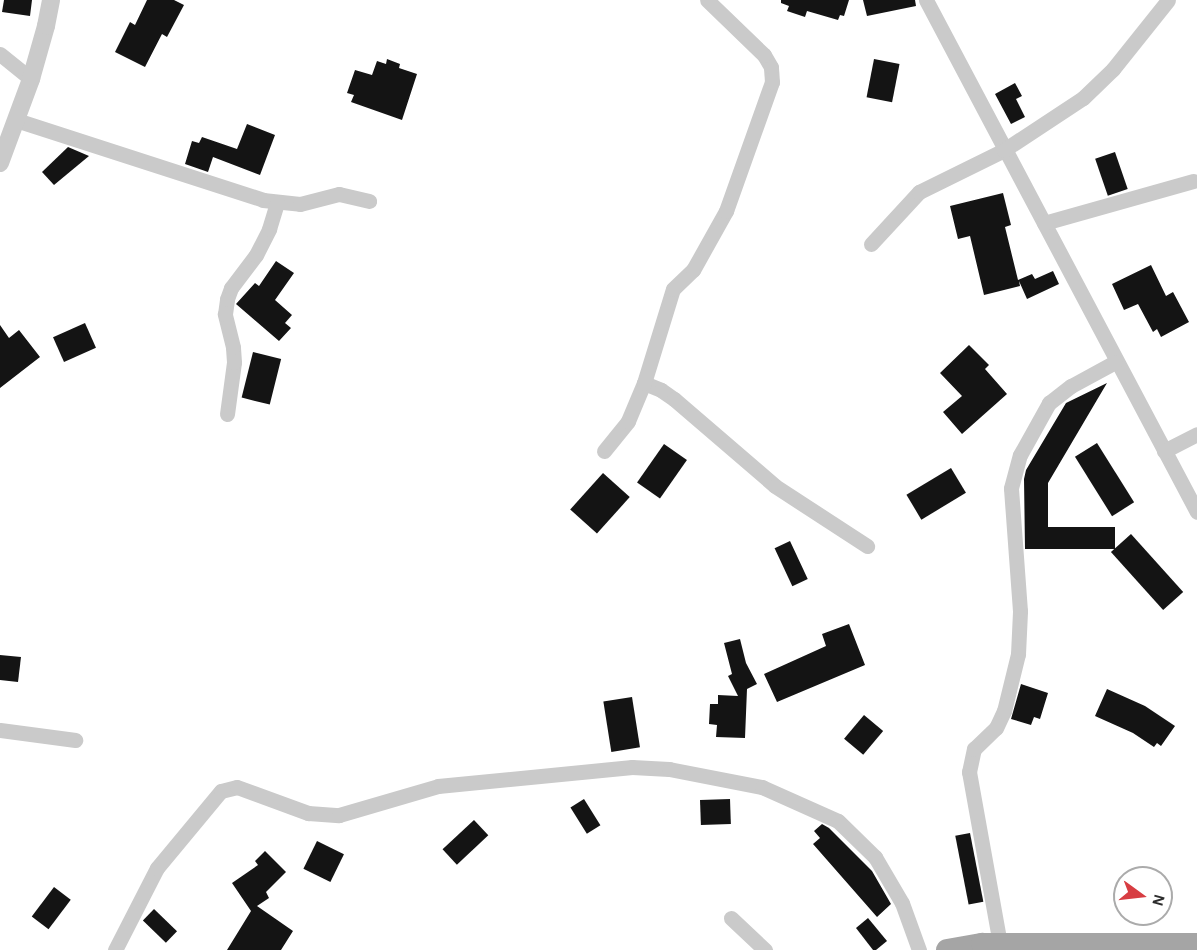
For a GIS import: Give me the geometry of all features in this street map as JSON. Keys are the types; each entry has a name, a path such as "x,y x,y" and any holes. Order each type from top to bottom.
{"main road":[{"path":"947,950 1000,944 1037,947 1197,944"}],"street":[{"path":"0,163 31,79 51,0"},
{"path":"604,451 628,421 644,383 667,301 673,289 693,270 704,254 726,211 772,82 771,67 764,54 707,0"},
{"path":"926,0 1115,362 1197,512"},
{"path":"871,244 919,192 1004,150 1083,98 1113,69 1168,0"},
{"path":"0,54 31,79"},
{"path":"16,120 277,202 300,204 339,194 369,201"},
{"path":"1044,224 1193,181"},
{"path":"227,414 234,362 225,314 227,299 231,288 256,255 269,229 277,202"},
{"path":"1000,944 969,772 974,749 996,728 1004,711 1018,654 1020,611 1011,488 1020,455 1050,403 1071,386 1115,362"},
{"path":"644,383 661,390 674,399 775,486 867,546"},
{"path":"1164,452 1197,434"},
{"path":"0,730 75,740"},
{"path":"115,950 157,868 221,791 237,787 308,813 339,815 438,786 632,766 669,769 762,788 838,821 875,857 902,903 919,950"},
{"path":"731,918 765,950"}],"building":[{"path":"4,0 32,0 30,16 2,12"},
{"path":"147,0 174,0 184,5 167,37 162,34 145,67 115,52 130,22 135,25"},
{"path":"781,0 849,0 844,16 840,15 838,20 807,11 805,17 787,11 789,6 781,3"},
{"path":"863,0 915,0 916,6 867,16"},
{"path":"387,59 400,64 399,68 417,74 402,120 351,102 354,95 347,93 355,70 372,75 377,61 386,64"},
{"path":"874,59 900,64 892,102 867,97"},
{"path":"1015,83 1022,96 1016,99 1025,117 1011,124 995,94"},
{"path":"247,124 275,135 260,175 213,157 208,172 185,164 192,141 199,143 202,137 237,149"},
{"path":"68,147 89,156 54,185 42,172"},
{"path":"1115,152 1128,189 1108,196 1095,159"},
{"path":"1003,193 1011,225 1005,227 1018,280 1032,274 1035,279 1053,271 1059,284 1027,299 1019,281 1020,286 984,295 970,236 958,239 950,206"},
{"path":"276,261 294,273 275,300 292,315 285,323 291,328 279,341 236,304 255,283 259,286"},
{"path":"1151,265 1166,296 1173,292 1189,322 1161,337 1157,329 1153,332 1138,304 1124,310 1112,284"},
{"path":"85,323 96,348 64,362 53,337"},
{"path":"0,325 9,338 19,330 40,357 0,388"},
{"path":"969,345 989,365 985,369 1007,394 962,434 943,412 962,396 940,373"},
{"path":"253,352 281,359 270,405 242,398"},
{"path":"1107,383 1048,483 1048,527 1115,527 1115,549 1025,549 1024,479 1026,470 1066,403"},
{"path":"1097,443 1134,502 1112,516 1075,457"},
{"path":"664,444 687,460 660,499 637,483"},
{"path":"951,468 966,493 921,520 906,495"},
{"path":"603,473 630,497 597,534 570,509"},
{"path":"1131,534 1183,592 1163,610 1111,552"},
{"path":"790,541 808,579 792,586 775,548"},
{"path":"849,624 865,665 777,702 764,674 826,646 822,634"},
{"path":"740,639 746,663 757,684 747,689 745,738 716,737 717,725 709,724 710,704 718,704 718,695 738,696 728,676 732,674 724,643"},
{"path":"0,655 21,657 18,682 0,680"},
{"path":"1021,684 1048,693 1040,719 1034,717 1031,725 1011,719"},
{"path":"1107,689 1145,706 1175,726 1161,746 1157,743 1154,747 1133,733 1095,716"},
{"path":"632,697 640,747 611,752 603,702"},
{"path":"864,715 883,731 863,755 844,739"},
{"path":"584,799 600,825 587,834 570,807"},
{"path":"730,799 731,824 701,825 700,800"},
{"path":"474,820 488,835 457,865 443,849"},
{"path":"822,824 829,828 872,871 891,904 877,917 813,844 820,838 814,831"},
{"path":"970,833 983,902 969,905 955,836"},
{"path":"317,841 344,854 330,882 303,869"},
{"path":"265,851 286,872 266,892 269,898 257,906 293,931 281,950 227,950 251,911 232,883 258,865 255,861"},
{"path":"54,887 71,900 49,929 32,917"},
{"path":"154,909 177,931 166,943 143,921"},
{"path":"868,918 887,941 876,950 873,950 856,928"}]}
